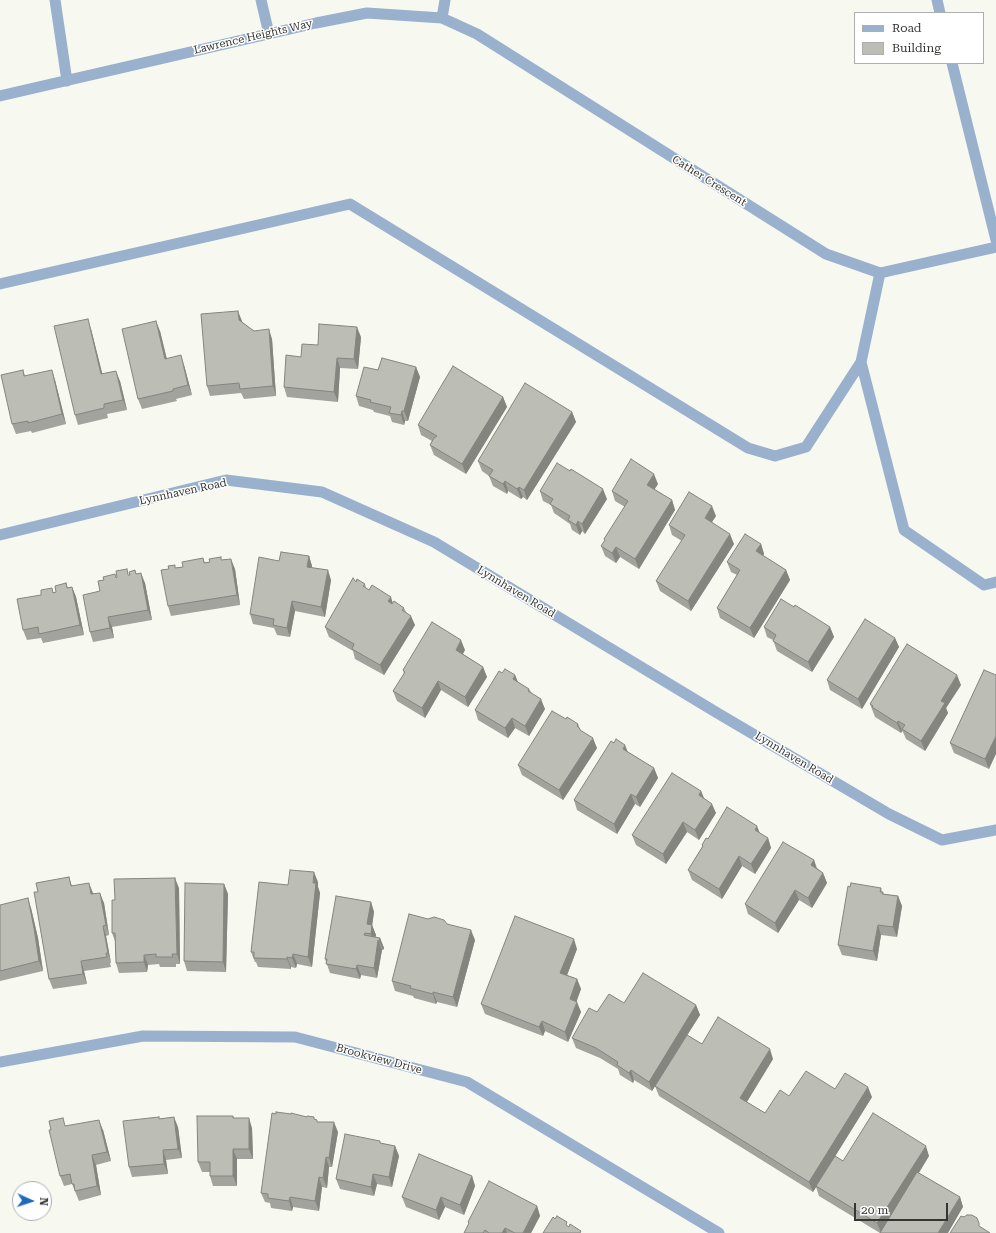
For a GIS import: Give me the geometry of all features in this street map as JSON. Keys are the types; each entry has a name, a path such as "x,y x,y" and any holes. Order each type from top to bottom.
{"street":[{"path":"55,0 67,81"},
{"path":"262,0 269,34"},
{"path":"442,18 445,0"},
{"path":"937,0 940,12"},
{"name":"Lawrence Heights Way","path":"0,96 367,13 442,18"},
{"name":"Cather Crescent","path":"442,18 477,34 826,254 880,273"},
{"path":"952,64 996,240"},
{"path":"0,284 350,204 748,448 775,456 806,447 861,362 880,273 996,247"},
{"path":"861,362 904,530 984,585 996,582"},
{"name":"Lynnhaven Road","path":"0,535 226,480 322,492 434,542 719,714 889,814 942,840 996,830"},
{"name":"Brookview Drive","path":"0,1062 143,1036 295,1038 467,1082 719,1233"}],"building":[{"path":"238,311 239,320 254,331 269,329 273,386 240,389 239,383 207,386 201,314"},
{"path":"88,319 101,374 116,371 123,400 104,404 104,408 75,415 54,326"},
{"path":"156,321 165,359 181,355 188,385 173,389 173,391 138,399 122,329"},
{"path":"319,324 357,327 354,359 337,358 334,392 284,387 286,355 301,357 302,344 318,345"},
{"path":"382,358 416,367 404,411 402,411 401,415 389,413 391,407 370,402 371,400 356,396 364,367 378,370"},
{"path":"453,366 503,397 462,464 430,445 437,436 418,425"},
{"path":"23,370 24,376 52,370 62,414 28,423 28,421 12,424 1,375"},
{"path":"525,383 572,412 524,490 519,487 517,489 505,481 503,484 489,476 493,470 478,461"},
{"path":"631,459 654,474 647,485 672,500 635,559 616,547 612,553 601,546 628,501 612,491"},
{"path":"557,463 570,471 571,469 603,489 582,524 578,521 576,525 568,520 570,516 550,504 553,499 540,491"},
{"path":"689,492 712,506 705,518 730,534 688,601 656,581 685,535 669,525"},
{"path":"745,534 761,544 756,551 786,570 750,628 717,608 740,570 727,562"},
{"path":"281,552 309,556 307,567 328,570 321,607 292,601 287,628 273,625 274,619 250,614 259,557 279,561"},
{"path":"221,557 221,560 231,559 237,595 168,606 161,570 169,569 168,566 175,565 175,568 183,567 182,562 203,558 204,563 210,562 209,559"},
{"path":"127,569 128,575 130,575 129,572 135,570 136,574 141,573 148,610 108,617 110,628 90,632 83,595 100,591 98,581 104,580 103,577 115,574 116,578 116,571"},
{"path":"353,578 356,582 357,579 365,584 363,586 369,590 372,585 391,597 388,601 392,604 394,601 404,608 402,610 411,616 380,665 352,649 354,644 325,627"},
{"path":"66,583 67,588 72,587 80,625 39,634 38,627 23,630 17,599 41,595 41,590 52,588 53,593 56,592 55,586"},
{"path":"781,599 794,607 795,605 830,627 808,662 773,641 776,635 764,627"},
{"path":"865,619 895,638 858,699 827,680"},
{"path":"432,622 461,640 456,650 483,667 465,697 438,681 422,708 393,691 405,672 403,670"},
{"path":"907,644 957,675 941,701 945,703 921,741 902,729 905,725 898,721 897,723 872,707 873,706 870,704"},
{"path":"505,669 515,675 513,679 541,699 525,726 512,718 505,728 475,710 499,671 502,673"},
{"path":"984,670 996,675 996,736 985,759 950,743"},
{"path":"552,711 566,719 567,717 578,724 577,726 580,730 593,738 559,790 518,765"},
{"path":"616,739 625,745 623,749 654,768 636,797 631,794 614,824 574,800 611,741 614,743"},
{"path":"672,773 701,791 699,795 712,804 695,830 683,822 663,854 632,835"},
{"path":"727,807 757,826 755,830 768,838 751,864 739,856 719,889 688,870 703,846 702,845 706,838 708,839"},
{"path":"783,842 814,860 811,865 823,873 808,898 795,890 775,923 745,904"},
{"path":"290,870 314,872 313,883 316,883 308,957 293,954 292,958 287,957 287,959 254,958 254,952 251,952 259,882 288,885"},
{"path":"69,877 71,886 89,883 91,894 100,893 106,925 103,926 108,953 106,953 107,957 81,961 83,974 49,979 34,892 38,892 36,883"},
{"path":"175,878 177,954 172,954 173,957 156,957 156,954 144,955 144,962 116,963 115,933 112,933 112,900 115,900 114,879"},
{"path":"185,883 224,884 223,962 184,961"},
{"path":"851,883 881,888 880,892 883,892 882,894 898,896 893,927 878,925 873,951 838,945 848,886 850,887"},
{"path":"336,896 371,902 367,924 372,925 371,934 365,933 364,935 380,938 379,941 378,940 374,968 357,965 356,969 326,964 327,959 325,959"},
{"path":"28,898 39,961 0,971 0,905"},
{"path":"409,914 428,919 434,917 444,920 447,924 471,930 453,997 410,988 411,986 392,981"},
{"path":"515,916 574,939 560,973 577,979 570,999 577,1002 565,1032 542,1021 539,1027 481,1004"},
{"path":"643,973 696,1005 649,1082 631,1070 629,1073 617,1065 618,1062 596,1048 572,1038 589,1008 597,1012 609,994 624,1003"},
{"path":"718,1017 770,1049 740,1098 765,1113 780,1090 789,1096 806,1071 835,1089 845,1073 868,1087 809,1182 655,1086 687,1035 702,1044"},
{"path":"276,1112 314,1117 317,1122 334,1122 329,1158 326,1157 323,1178 319,1177 315,1201 290,1197 289,1201 268,1198 268,1194 261,1193 272,1113 276,1114"},
{"path":"873,1113 926,1146 877,1223 816,1186 835,1156 843,1161"},
{"path":"197,1116 233,1116 233,1118 249,1118 249,1149 233,1149 233,1176 210,1176 210,1162 198,1162"},
{"path":"159,1117 159,1119 174,1117 178,1149 163,1150 164,1164 129,1167 123,1121"},
{"path":"63,1118 65,1126 99,1120 107,1152 92,1155 97,1186 75,1191 70,1174 60,1176 49,1130 51,1130 49,1121"},
{"path":"345,1134 380,1141 380,1143 395,1146 389,1177 373,1174 371,1187 336,1179"},
{"path":"419,1154 472,1176 460,1205 441,1197 436,1210 402,1197"},
{"path":"917,1172 960,1197 938,1233 880,1233"},
{"path":"489,1181 537,1206 523,1233 515,1233 505,1228 502,1233 489,1233 485,1230 483,1233 464,1233"},
{"path":"967,1215 972,1215 977,1218 979,1226 990,1233 950,1233 961,1216 964,1217"},
{"path":"557,1216 567,1222 566,1225 569,1227 570,1224 581,1231 580,1233 543,1233 553,1217 555,1219"}]}
